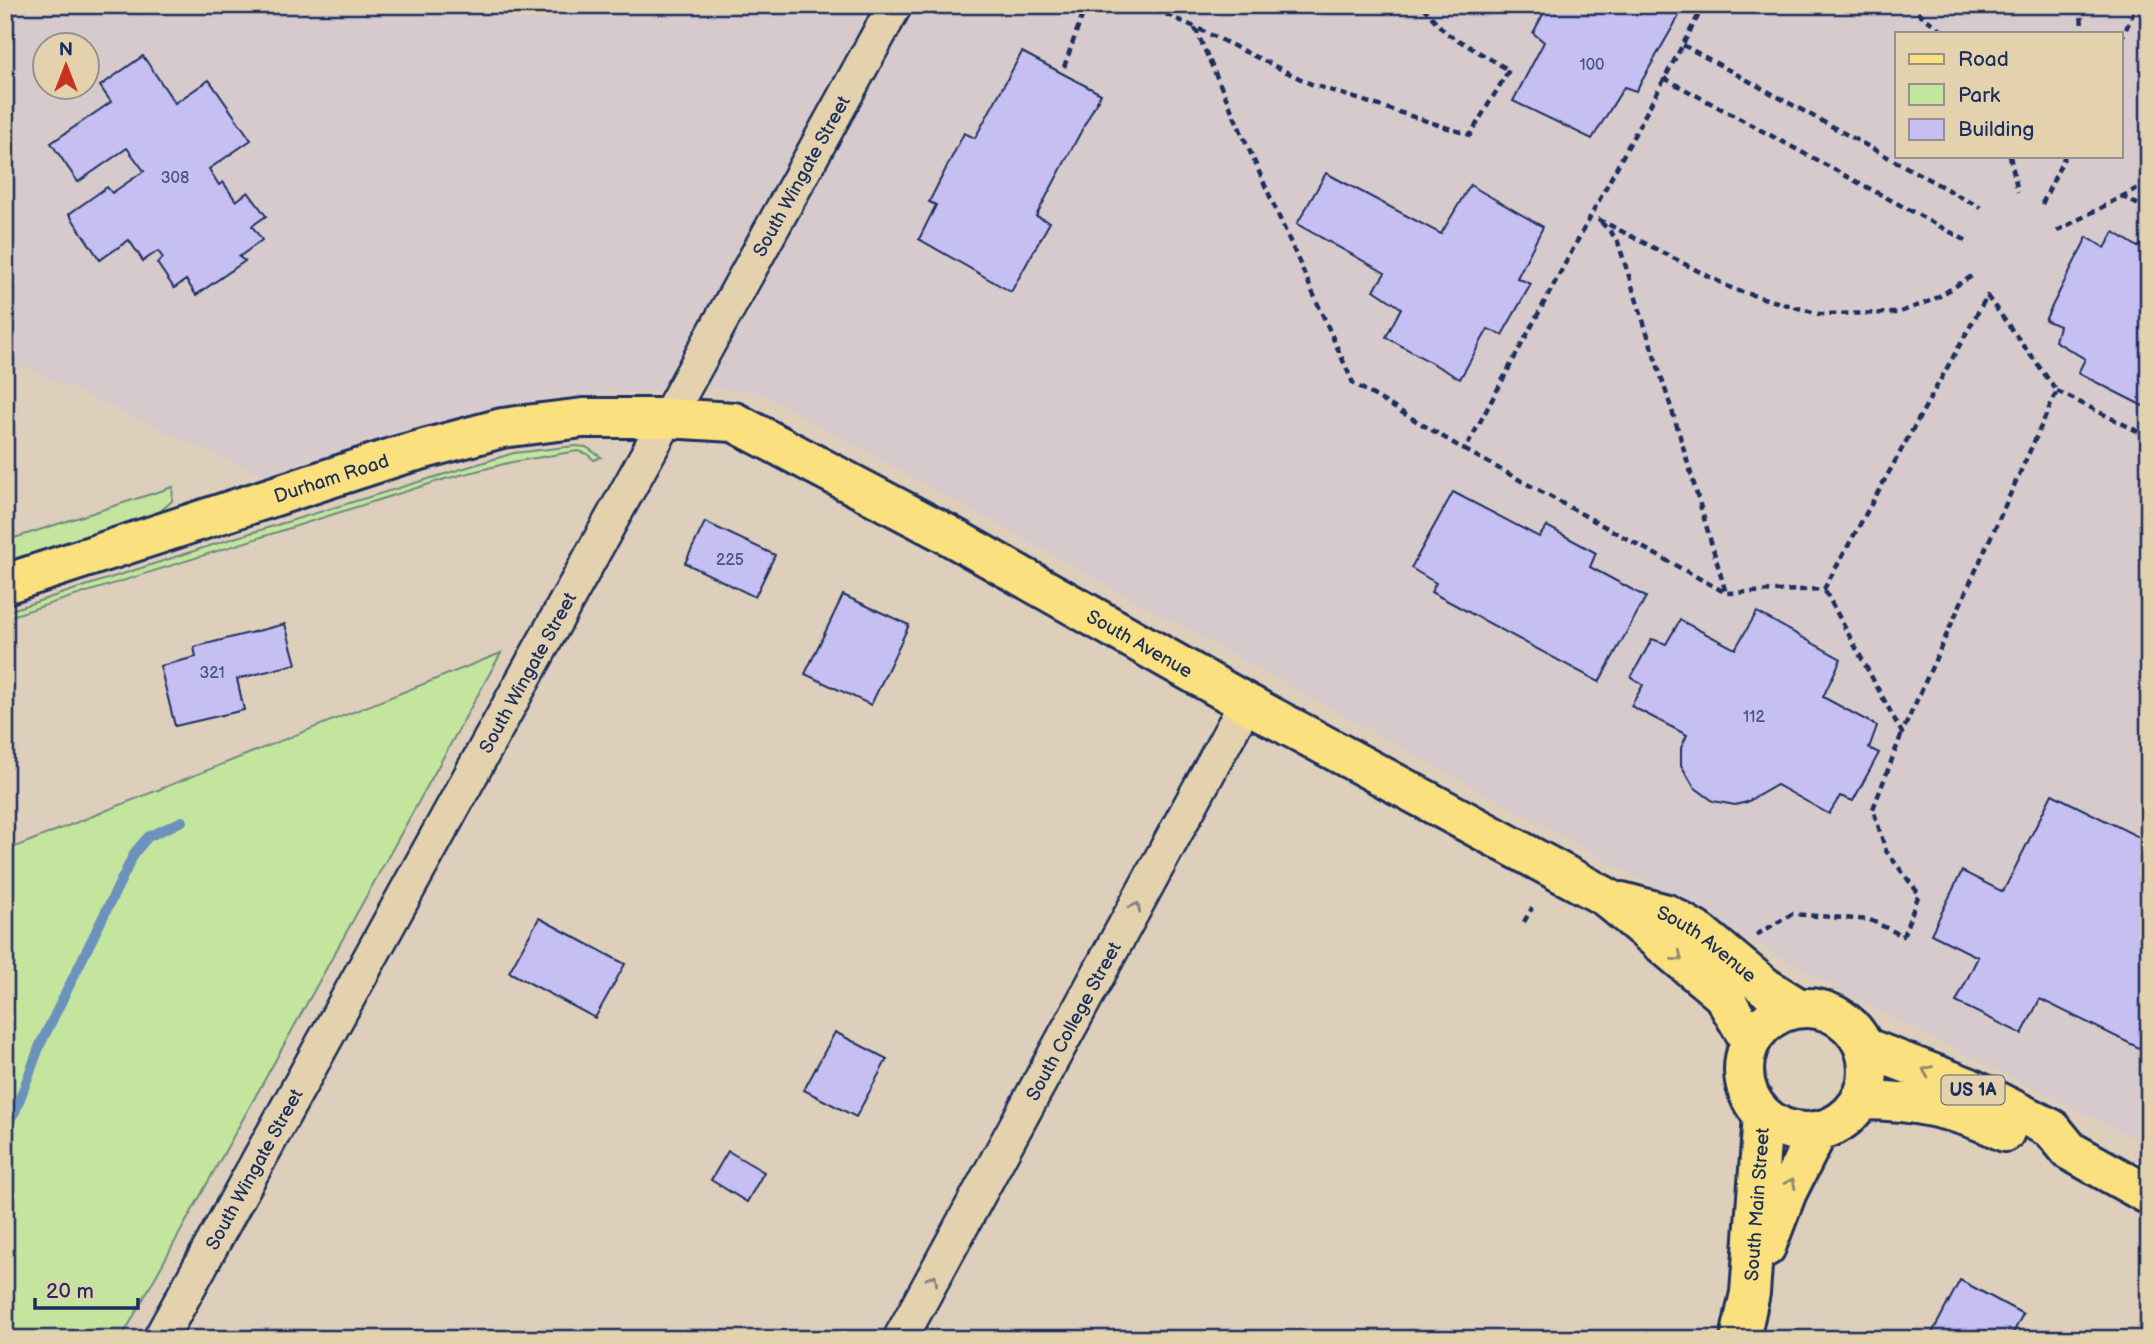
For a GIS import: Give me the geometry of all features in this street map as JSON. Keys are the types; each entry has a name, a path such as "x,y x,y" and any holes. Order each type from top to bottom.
{"main road":[{"name":"Durham Road","path":"5,584 398,456 502,428 583,418 666,418"},
{"name":"South Avenue","path":"666,418 734,422 945,533 1246,703 1606,897 1723,995 1750,1041"},
{"name":"South Avenue","path":"1606,897 1667,914 1702,934 1765,987 1797,1007"},
{"path":"1797,1007 1818,1008 1838,1016 1854,1029 1864,1047 1869,1074 1861,1100 1843,1120 1818,1131 1789,1130 1775,1124 1752,1102 1745,1086 1743,1069 1750,1041 1759,1027 1771,1017 1797,1007"},
{"name":"US 1A","path":"1864,1047 1968,1087 2052,1129 2070,1152 2149,1195"},
{"name":"US 1A","path":"1861,1100 1896,1100 1934,1105 1979,1119 2040,1150 2070,1152"},
{"name":"South Main Street","path":"1750,1293 1763,1115"},
{"name":"South Main Street","path":"1740,1339 1750,1293 1787,1192 1818,1131"}],"street":[{"name":"South Wingate Street","path":"160,1339 895,5"},
{"name":"South College Street","path":"900,1339 1246,703"}],"path":[{"path":"1064,67 1086,5"},
{"path":"1144,5 1195,27 1311,85 1470,135 1508,70 1446,33 1421,5"},
{"path":"1465,450 1704,5"},
{"path":"1908,5 1944,32"},
{"path":"2081,5 2082,32"},
{"path":"2122,38 2137,5"},
{"path":"1195,27 1353,383 1465,450 1726,593 1824,589"},
{"path":"1683,45 1980,208"},
{"path":"1664,78 1968,241"},
{"path":"2010,158 2018,192"},
{"path":"2042,204 2064,158"},
{"path":"2057,231 2149,182"},
{"path":"2121,196 2149,210"},
{"path":"1726,593 1676,423 1617,239 1598,219 1735,290 1819,314 1897,313 1933,300 1972,276"},
{"path":"1824,589 1987,296 2057,391 2149,437"},
{"path":"1748,939 1792,914 1870,920 1903,936 1919,894 1885,851 1873,809 1902,733 2057,391"},
{"path":"1824,589 1902,733"},
{"path":"1524,922 1532,908"}],"shaded area":[{"path":"5,5 2149,5 2149,1146 1879,1011 762,394 719,388 572,396 461,417 263,476 5,358"}],"green space":[{"path":"586,447 601,457 594,460 578,451 512,462 445,479 5,618 5,612 234,538 514,453"},
{"path":"173,487 172,501 157,514 5,562 5,541"},
{"path":"501,653 121,1339 5,1339 5,851"}],"building":[{"path":"1548,5 1665,5 1679,16 1636,91 1624,87 1592,139 1513,101 1544,42 1533,33"},
{"path":"1022,52 1101,94 1036,216 1050,222 1011,292 919,239 936,205 929,202 964,133 975,138"},
{"path":"143,56 175,103 209,80 251,140 209,169 219,185 223,182 236,201 248,192 266,216 252,226 262,240 239,257 245,261 196,295 186,280 174,288 157,263 163,258 158,251 143,261 129,240 100,260 69,214 107,187 112,193 144,171 127,148 78,182 51,143 111,102 102,85"},
{"path":"1326,173 1441,234 1470,185 1543,227 1517,278 1531,284 1502,335 1488,329 1460,379 1386,337 1401,308 1374,290 1385,273 1297,224"},
{"path":"2114,232 2138,247 2149,241 2149,409 2078,373 2085,359 2055,341 2059,326 2045,320 2087,237 2105,248"},
{"path":"5,284 13,296 5,301"},
{"path":"1453,492 1539,537 1547,526 1596,553 1590,567 1646,597 1599,682 1431,592 1436,583 1411,568"},
{"path":"705,522 775,555 755,597 685,563"},
{"path":"843,595 909,625 871,705 805,674"},
{"path":"1757,612 1841,659 1823,697 1877,726 1869,748 1879,753 1853,801 1840,796 1829,814 1777,785 1747,802 1735,805 1713,801 1694,787 1681,765 1681,748 1687,735 1631,706 1643,685 1631,677 1652,639 1666,644 1680,620 1735,649"},
{"path":"285,624 296,664 237,679 244,710 175,726 160,666 196,657 194,647"},
{"path":"2052,794 2149,842 2149,1053 2040,999 2022,1034 1956,1002 1978,957 1931,934 1962,871 2003,892"},
{"path":"539,918 625,964 595,1018 509,972"},
{"path":"835,1032 887,1059 856,1117 804,1090"},
{"path":"728,1151 764,1172 747,1202 711,1180"},
{"path":"1960,1280 2023,1314 2010,1339 1929,1339"}],"waterway":[{"path":"5,1125 15,1112 40,1045 135,852 148,837 182,821"}]}
